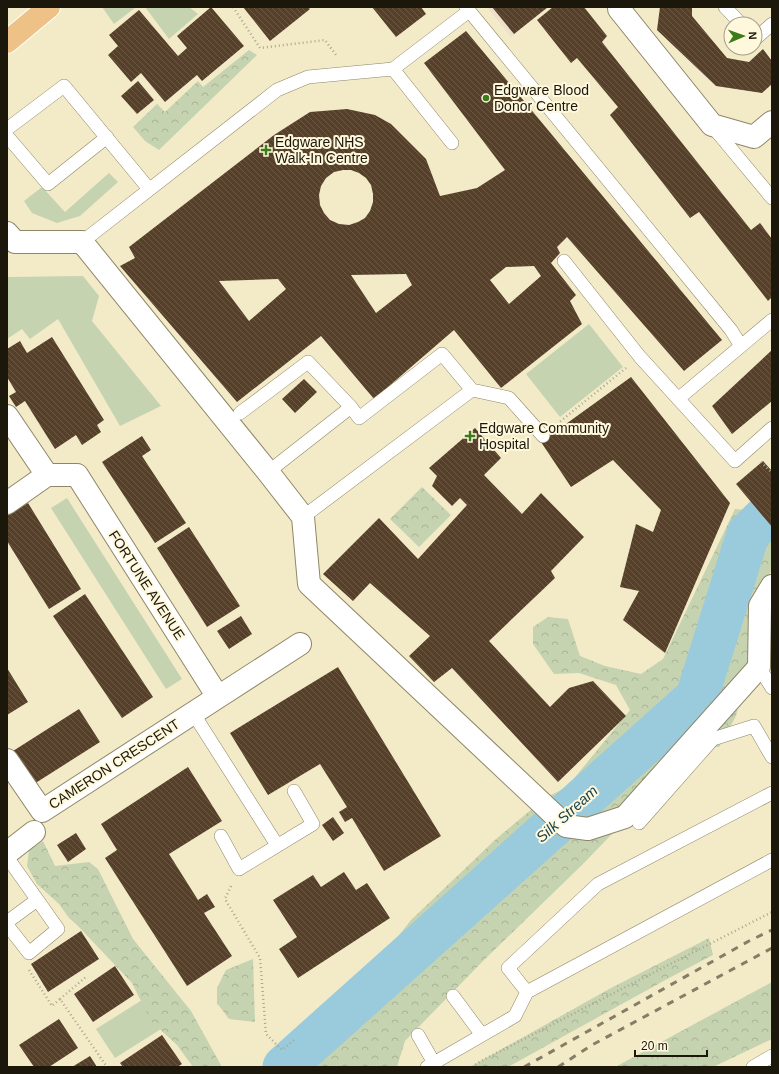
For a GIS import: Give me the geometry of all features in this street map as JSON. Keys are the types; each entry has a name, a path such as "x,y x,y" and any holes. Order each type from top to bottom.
{"main road":[{"path":"7,42 48,7"}],"street":[{"path":"619,7 619,9 712,125 754,137 772,122"},
{"path":"10,242 82,242 268,472 303,518 309,584 566,826 588,829 626,817 759,667 760,606 772,586"},
{"path":"7,416 47,475 7,503"},
{"name":"FORTUNE AVENUE","path":"47,475 77,475 218,696"},
{"path":"218,696 300,644"},
{"name":"CAMERON CRESCENT","path":"7,760 42,811 218,696"},
{"path":"7,853 34,832"}],"lane":[{"path":"726,7 734,16"},
{"path":"82,242 277,90 308,77 393,69 467,9 731,330 741,346"},
{"path":"763,32 772,24"},
{"path":"393,69 452,143"},
{"path":"7,129 64,86 149,189"},
{"path":"712,125 772,198"},
{"path":"7,136 48,184 107,137"},
{"path":"564,261 640,357 734,461 772,428"},
{"path":"678,399 772,320"},
{"path":"240,413 308,362 351,407 358,418 442,354 472,390 509,398 543,436"},
{"path":"303,518 472,390"},
{"path":"268,472 351,407"},
{"path":"759,667 772,688"},
{"path":"194,713 277,846"},
{"path":"639,823 713,739 754,726 772,757"},
{"path":"221,836 239,869 313,824 294,791"},
{"path":"527,992 508,968 598,884 772,793"},
{"path":"7,857 58,929 29,953 7,925"},
{"path":"418,1035 430,1065 515,1016 527,992 772,860"},
{"path":"7,922 38,900"},
{"path":"453,996 482,1035"},
{"path":"753,1067 772,1056"}],"path":[{"path":"233,7 260,48 325,40 349,73"},
{"path":"543,436 640,357"},
{"path":"239,869 225,899 260,958 266,1034 282,1050 294,1040"},
{"path":"472,1067 772,912"},
{"path":"29,953 25,965 52,1006 87,976"},
{"path":"60,999 107,1067"}],"shaded area":[{"path":"487,7 548,7 511,37"}],"green space":[{"path":"102,7 136,7 114,24"},
{"path":"145,7 189,7 198,14 169,39"},
{"path":"249,50 257,55 159,150 145,141 133,127 157,104 165,112 198,81 203,87"},
{"path":"109,173 118,182 80,216 57,223 32,213 24,201 42,187 65,212"},
{"path":"83,276 99,296 92,321 161,406 120,426 58,319 30,339 22,329 7,339 7,277"},
{"path":"589,324 623,367 560,417 526,374"},
{"path":"422,487 451,515 419,547 390,519"},
{"path":"67,498 182,679 166,689 51,508"},
{"path":"735,509 746,510 759,521 772,538 772,566 736,716 719,747 696,747 583,864 482,962 405,1041 397,1067 274,1067 300,1037 385,953 411,920 496,839 545,798 567,787 630,710 616,685 579,673 554,674 533,644 533,627 548,617 568,619 580,656 605,666 641,674 663,659"},
{"path":"43,841 55,866 89,862 98,869 133,939 191,1011 222,1067 193,1067 177,1045 151,1021 132,983 69,918 59,904 37,884 27,866 29,850"},
{"path":"709,938 713,955 508,1067 470,1067 609,989"},
{"path":"253,959 255,1022 229,1019 217,1003 217,988 226,970"},
{"path":"772,982 772,1039 713,1067 615,1067"},
{"path":"150,995 169,1024 115,1058 96,1029"}],"building":[{"path":"211,7 244,46 202,81 197,75 165,102 141,73 131,82 108,55 118,46 109,35 139,10 178,56 187,48 177,36"},
{"path":"243,7 308,7 310,9 270,41"},
{"path":"372,7 421,7 426,14 396,37"},
{"path":"492,7 548,7 514,34"},
{"path":"553,7 584,7 607,36 602,42 751,230 760,223 772,239 772,297 768,301 699,212 690,218 610,115 618,107 577,58 571,63 537,20"},
{"path":"660,7 692,7 692,16 723,53 723,56 749,62 755,56 763,56 763,49 772,61 772,84 762,93 716,86 657,30"},
{"name":"Edgware Community Hospital","path":"466,31 722,340 684,371 567,237 557,247 560,253 551,263 576,295 570,301 582,324 501,388 454,330 374,399 321,336 237,402 120,266 135,258 129,247 274,135 310,112 347,109 375,115 391,124 426,159 440,196 477,188 505,170 424,63","holes":["351,170 366,178 371,185 373,202 370,211 365,218 349,225 339,224 330,220 324,213 320,205 319,195 321,186 326,178 334,172","534,266 541,276 509,304 490,280 506,267","406,274 412,285 376,313 351,275","278,279 286,289 249,321 219,281"]},
{"path":"138,81 154,100 137,114 121,96"},
{"path":"52,337 104,420 97,425 101,432 82,445 76,435 55,449 25,401 16,407 9,396 16,392 7,377 7,349 20,341 27,353"},
{"path":"772,350 772,401 732,434 712,406"},
{"path":"631,377 730,503 665,653 623,620 639,591 620,587 636,524 653,532 661,510 613,460 571,487 541,442"},
{"path":"304,379 317,392 295,413 282,399"},
{"path":"475,428 501,458 484,475 522,514 541,493 584,537 551,571 555,578 489,641 550,707 569,688 593,681 626,716 558,782 452,668 434,682 409,656 430,636 370,583 353,601 323,574 379,518 418,559 467,505 460,498 452,506 432,486 437,476 429,468"},
{"path":"142,436 151,450 142,456 186,523 155,543 102,462"},
{"path":"763,461 772,471 772,527 736,484"},
{"path":"28,503 81,589 49,609 7,541 7,516"},
{"path":"189,527 240,606 207,627 157,548"},
{"path":"85,594 153,697 122,718 53,616"},
{"path":"241,616 252,634 229,649 217,631"},
{"path":"338,667 441,836 384,871 352,818 345,822 339,812 347,807 320,764 268,795 230,733"},
{"path":"7,668 28,702 7,715"},
{"path":"79,709 100,742 34,784 13,751"},
{"path":"188,767 222,821 169,854 198,900 207,894 215,907 204,913 232,956 187,986 105,858 117,850 101,824"},
{"path":"333,817 344,833 333,841 322,825"},
{"path":"76,833 86,849 68,862 57,845"},
{"path":"344,872 356,890 367,883 390,918 298,978 279,949 297,937 273,900 313,875 321,887"},
{"path":"81,931 99,959 48,992 31,964"},
{"path":"115,966 134,995 93,1022 74,994"},
{"path":"59,1019 78,1048 49,1067 34,1067 19,1045"},
{"path":"162,1035 182,1064 177,1067 123,1067 120,1063"},
{"path":"90,1056 97,1067 72,1067"}],"waterway":[{"name":"Silk Stream","path":"284,1067 697,697 748,534 772,510"}],"railway":[{"path":"524,1067 749,941 772,930"},
{"path":"558,1067 592,1045 772,948"}],"place":[{"name":"Edgware Blood Donor Centre","path":"486,98"},
{"name":"Edgware NHS Walk-In Centre","path":"266,150"},
{"name":"Edgware Community Hospital","path":"470,436"}]}
